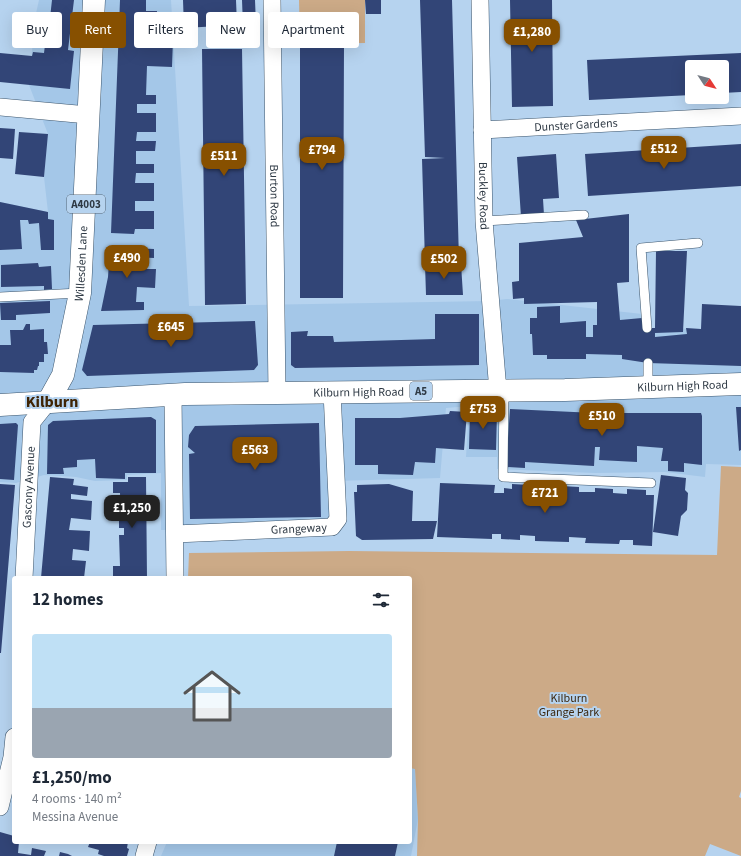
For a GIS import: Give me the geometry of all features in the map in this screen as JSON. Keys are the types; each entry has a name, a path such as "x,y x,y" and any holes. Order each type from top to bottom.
{"main road":[{"name":"Willesden Lane","path":"48,402 63,375 80,294 94,0"},
{"name":"Kilburn High Road","path":"0,405 173,395 277,392 501,390 741,384"}],"street":[{"name":"Burton Road","path":"272,0 277,392"},
{"name":"Buckley Road","path":"480,0 484,221 501,390"},
{"path":"0,107 88,115"},
{"name":"Dunster Gardens","path":"482,130 741,116"},
{"name":"Grangeway","path":"175,534 332,527 338,519 332,392"},
{"path":"173,395 175,576"},
{"name":"Gascony Avenue","path":"24,576 32,422 48,402"},
{"path":"0,807 12,754"},
{"path":"144,856 147,844"}],"lane":[{"path":"484,221 584,215"},
{"path":"647,328 641,248 698,243"},
{"path":"0,297 80,294"},
{"path":"648,363 648,387"},
{"path":"501,390 503,477 651,483"}],"shaded area":[{"path":"39,0 171,0 172,12 134,12 134,48 174,48 189,306 490,301 507,299 642,314 642,328 701,329 741,357 741,465 706,464 705,477 665,472 595,473 497,469 497,457 466,457 469,406 446,408 440,478 335,481 334,531 161,530 161,473 127,475 127,480 95,481 76,477 44,475 16,483 0,482 0,202 48,212 44,177 48,134 29,85 32,48 62,48 62,12 36,12"},
{"path":"412,768 415,768 418,819 411,856 161,856 166,844 412,844"}],"green space":[{"path":"299,0 365,0 365,43 359,43 359,12 299,12"},
{"name":"Kilburn Grange Park","path":"721,466 741,467 741,791 739,797 741,798 741,856 710,844 705,856 417,856 418,819 415,769 412,768 412,576 188,576 189,553 349,551 717,555"}],"building":[{"path":"52,0 74,0 73,12 70,12 68,50 74,51 70,89 0,82 0,53 32,56 33,52 44,53 45,48 62,48 62,12 51,12"},
{"path":"120,0 146,0 146,11 157,12 134,12 134,48 173,48 172,67 147,66 146,95 156,95 156,104 137,104 137,113 156,113 156,132 137,132 136,141 156,141 155,151 136,151 136,164 154,164 154,173 136,173 135,183 154,183 154,201 135,201 135,211 154,211 154,229 135,229 134,234 111,233 118,48 126,48 126,12 120,12"},
{"path":"183,0 236,0 236,12 206,12 206,27 198,27 198,12 183,12"},
{"path":"242,0 255,0 255,12 242,12"},
{"path":"365,0 381,0 381,14 366,14"},
{"path":"420,0 452,0 459,261 425,262 422,159 445,158 425,157"},
{"path":"510,0 552,0 553,106 512,107"},
{"path":"300,48 344,48 343,298 300,298"},
{"path":"202,49 242,49 246,304 205,305"},
{"path":"741,53 741,92 729,93 729,60 685,60 685,95 589,100 587,60"},
{"path":"0,128 15,129 13,159 0,158"},
{"path":"19,132 48,134 44,177 15,174"},
{"path":"741,144 741,186 588,196 585,154"},
{"path":"556,154 559,198 543,199 544,215 521,217 517,157"},
{"path":"0,202 48,212 48,219 54,220 54,250 41,250 39,223 29,224 28,220 20,220 22,249 0,250"},
{"path":"629,214 629,282 617,283 620,320 642,318 642,328 655,328 656,251 687,251 683,332 655,333 655,337 687,334 686,328 701,329 702,304 741,306 741,366 648,363 622,359 622,355 586,354 586,359 547,359 547,355 533,355 532,334 530,334 530,318 537,318 537,307 560,306 560,323 586,321 586,337 593,337 593,325 597,325 597,302 524,304 524,298 513,299 512,282 519,281 519,243 583,237 576,220"},
{"path":"110,247 154,249 154,258 133,257 132,269 156,269 155,288 137,287 136,302 144,302 144,310 101,311 108,277"},
{"path":"38,263 39,267 51,266 52,289 44,290 44,286 1,287 1,265"},
{"path":"425,264 461,264 463,295 426,295"},
{"path":"50,301 50,313 16,315 16,320 1,320 0,303"},
{"path":"435,314 479,314 479,365 295,368 291,365 291,332 308,331 307,336 333,336 334,342 435,339"},
{"path":"255,321 258,365 254,370 87,376 82,370 93,325"},
{"path":"26,324 30,324 30,330 44,329 44,342 47,342 48,354 44,354 44,362 39,362 39,366 37,370 34,370 34,373 0,372 0,345 11,345 10,330 23,330"},
{"path":"736,407 741,407 741,450 739,451"},
{"path":"510,409 595,413 701,413 702,465 684,463 684,472 668,471 668,461 661,461 663,448 637,446 637,462 599,460 600,447 595,447 594,466 525,462 525,468 506,467"},
{"path":"450,411 467,412 464,450 436,448 435,463 415,462 413,475 378,474 378,465 355,465 355,418 400,418 449,414"},
{"path":"470,411 497,412 496,450 469,449"},
{"path":"151,417 156,420 156,473 125,473 125,479 96,478 95,459 77,460 77,467 63,468 64,474 47,474 48,425 53,421"},
{"path":"16,423 18,425 14,480 0,479 0,424"},
{"path":"319,423 321,517 190,519 189,454 195,453 188,447 189,435 195,426"},
{"path":"661,475 686,478 685,490 688,493 687,510 681,516 678,536 653,532"},
{"path":"50,477 74,479 73,485 88,487 87,496 71,494 71,499 92,501 91,520 71,518 69,530 90,531 89,551 73,549 72,560 86,561 84,576 41,576"},
{"path":"128,477 146,477 147,576 113,576 113,566 120,566 119,535 124,535 124,528 119,528 119,521 121,521 120,493 113,493 113,482 128,482"},
{"path":"440,483 495,485 494,493 504,493 504,488 512,489 512,484 530,485 530,489 544,490 544,486 555,486 555,490 561,491 561,486 579,487 579,492 595,492 595,488 613,489 613,493 627,494 627,489 646,490 646,495 654,495 652,546 633,545 633,540 620,540 619,544 585,543 586,538 569,537 569,542 535,541 535,536 520,535 520,540 501,539 501,534 492,534 492,539 437,537"},
{"path":"0,484 15,485 1,653 0,653"},
{"path":"389,484 413,491 412,521 437,521 433,539 362,540 356,536 354,492 357,492 357,485"},
{"path":"0,832 12,835 12,844 19,844 18,853 31,855 32,848 46,851 44,856 0,856"},
{"path":"89,844 128,844 127,848 129,849 127,856 104,856 98,854 99,850 88,847"},
{"path":"337,844 398,844 395,856 334,856"},
{"path":"60,852 68,854 72,856 59,856"}],"district":[{"name":"Kilburn","path":"52,402"}]}
